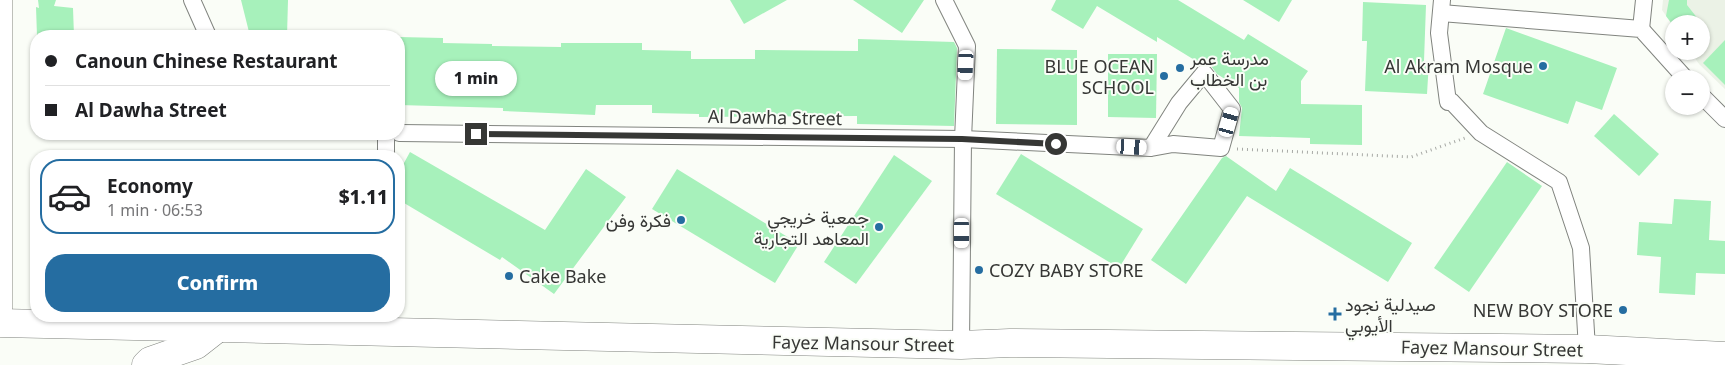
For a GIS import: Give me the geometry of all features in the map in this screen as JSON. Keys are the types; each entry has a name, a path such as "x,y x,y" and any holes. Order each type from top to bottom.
{"highway":[{"name":"Fayez Mansour Street","path":"1,330 219,327 962,345 1010,343 1588,349 1725,356"},
{"path":"146,365 150,361 196,345 219,327"}],"street":[{"path":"1,330 2,0"},
{"path":"192,0 205,30"},
{"path":"944,0 967,46 962,139 962,345"},
{"path":"1641,28 1644,0"},
{"path":"1588,349 1581,248 1559,182 1481,133 1451,101 1448,102 1439,33 1442,6 1641,28 1678,70"},
{"path":"1151,148 1179,102 1204,73 1232,109 1221,148"},
{"path":"1710,104 1725,119"},
{"name":"Al Dawha Street","path":"405,133 962,139 1151,148 1173,144 1221,148"}],"path":[{"path":"1221,148 1411,157 1481,133"}],"shaded area":[{"path":"1663,0 1725,0 1725,89 1710,75 1710,70 1705,70 1696,60 1710,60 1710,15 1666,15 1662,10"}],"building":[{"path":"38,0 56,0 54,6 73,8 74,30 37,30 36,7 39,8"},
{"path":"241,0 288,0 287,30 248,30"},
{"path":"730,0 787,0 744,24"},
{"path":"853,0 924,0 902,33"},
{"path":"1056,0 1178,0 1244,40 1248,34 1308,71 1301,81 1301,104 1362,105 1362,145 1310,144 1310,138 1239,136 1242,108 1239,102 1239,88 1217,74 1207,63 1201,64 1157,37 1157,42 1097,6 1083,29 1051,10"},
{"path":"1243,0 1292,0 1279,22"},
{"path":"1669,0 1687,0 1687,5 1695,15 1666,15"},
{"path":"1363,2 1426,5 1424,61 1429,61 1427,94 1365,91 1367,41 1362,41"},
{"path":"1506,28 1617,68 1602,110 1576,101 1568,124 1483,94"},
{"path":"405,37 443,38 443,43 492,44 492,46 561,47 561,43 642,43 642,50 691,51 691,59 755,59 755,50 858,51 858,39 954,42 957,48 954,126 857,124 857,116 699,117 699,114 652,113 652,105 596,105 595,115 503,111 503,108 405,105"},
{"path":"1725,40 1725,85 1703,63 1706,60 1710,60 1710,56"},
{"path":"997,49 1077,50 1077,125 996,124"},
{"path":"1108,54 1157,54 1156,118 1108,117"},
{"path":"1614,114 1659,154 1639,176 1594,136"},
{"path":"410,152 545,230 586,169 626,197 554,294 502,257 500,260 405,204 405,161"},
{"path":"1021,154 1143,229 1119,268 996,194"},
{"path":"894,155 932,181 856,284 824,262"},
{"path":"1226,156 1276,191 1290,168 1412,243 1388,282 1247,196 1186,284 1151,260 1222,158"},
{"path":"1507,162 1542,186 1469,292 1434,268"},
{"path":"677,169 799,244 775,283 652,209"},
{"path":"1674,199 1711,201 1709,240 1725,241 1725,274 1696,273 1695,295 1659,293 1661,257 1637,255 1639,222 1672,224"}],"place":[{"name":"Al Akram Mosque","path":"1543,66"},
{"name":"مدرسة عمر بن الخطاب","path":"1180,68"},
{"name":"BLUE OCEAN SCHOOL","path":"1164,76"},
{"name":"فكرة وفن","path":"681,220"},
{"name":"جمعية خريجي المعاهد التجارية","path":"879,227"},
{"name":"COZY BABY STORE","path":"979,270"},
{"name":"Cake Bake","path":"509,276"},
{"name":"NEW BOY STORE","path":"1623,310"},
{"name":"صيدلية نجود الأيوبي","path":"1335,314"}],"route":[{"path":"476,134 962,139 1056,144"}]}
